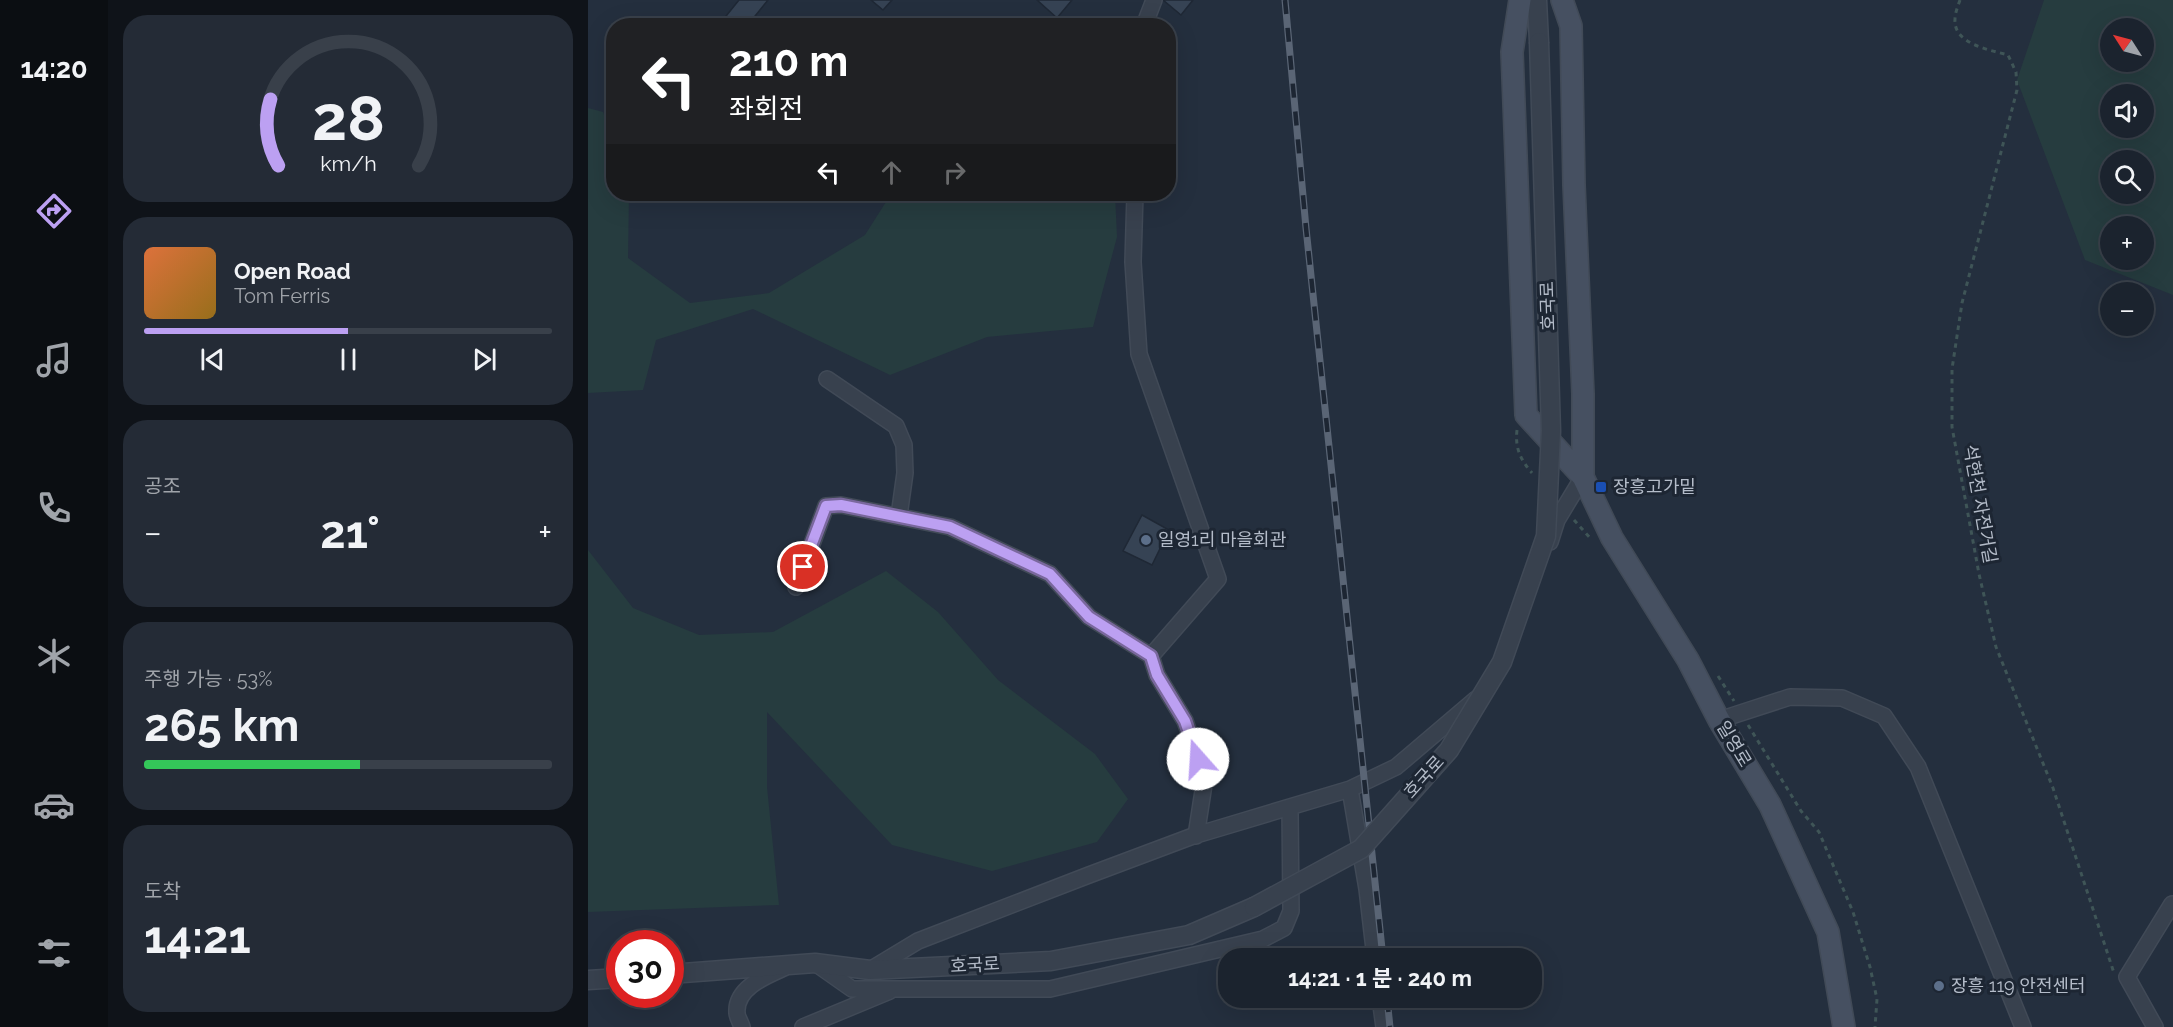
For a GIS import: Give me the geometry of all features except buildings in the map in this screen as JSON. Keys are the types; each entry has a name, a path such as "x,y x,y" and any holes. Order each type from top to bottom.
{"main road":[{"path":"1520,0 1512,52 1526,415 1583,477"},
{"path":"1562,0 1571,26 1574,184 1583,394 1583,477"},
{"name":"일영로","path":"1583,477 1612,538 1688,660 1719,720 1770,805 1828,932 1844,1027"}],"street":[{"path":"1147,18 1154,0"},
{"name":"호국로","path":"684,973 815,963 870,970 1051,961 1189,935 1254,907 1361,849 1449,750 1502,662 1546,536 1551,431 1537,0"},
{"path":"1135,201 1133,262 1139,354 1218,579 1151,656"},
{"path":"827,379 896,426 904,445 905,473 899,516"},
{"path":"870,970 918,941 1196,836 1350,789 1396,767 1481,695 1539,576 1557,520 1583,477"},
{"path":"796,587 826,506 841,505 950,527 1050,574 1089,617 1151,656 1157,675 1185,721 1205,777 1196,836"},
{"path":"1719,720 1790,697 1842,699 1884,716 1918,767 2023,1027"},
{"path":"1350,789 1374,948"},
{"path":"815,963 852,989 1050,989 1263,939 1284,928 1291,911 1290,807"},
{"path":"2155,1027 2127,977 2172,904"},
{"path":"742,1027 737,1013 741,998 757,980 789,965"},
{"path":"588,980 606,979"},
{"path":"803,1027 896,989"},
{"path":"1381,1008 1384,1027"}],"path":[{"name":"석현천 자전거길","path":"1960,0 1955,21 1957,30 1965,40 2008,55 2016,72 2017,90 1962,303 1953,369 1952,427 1979,574 1996,647 2053,788 2117,983"},
{"path":"1716,673 1801,811 1818,832 1829,854 1853,912 1870,967 1877,999 1875,1027"}],"green space":[{"path":"2044,0 2173,0 2173,295 2154,287 2154,282 2140,282 2110,270 2154,270 2154,216 2100,216 2100,266 2085,260 2017,80"},
{"path":"588,108 603,112 606,120 606,201 629,201 628,258 690,303 769,293 865,235 887,201 1115,201 1117,237 1093,327 987,337 890,375 753,309 656,340 643,390 588,393"},
{"path":"588,550 633,608 699,635 773,632 886,571 938,612 998,680 1095,754 1128,799 1097,842 992,871 892,845 767,712 767,787 779,905 588,912"}],"railway":[{"path":"1285,0 1306,228 1382,948"},
{"path":"1388,1008 1390,1027"}],"place":[{"name":"장흥고가밑","path":"1601,487"},
{"name":"일영1리 마을회관","path":"1146,540"},
{"name":"장흥 119 안전센터","path":"1939,986"}],"route":[{"path":"803,567 826,506 841,505 950,527 1050,574 1089,617 1151,656 1157,675 1185,721 1198,759"}]}
